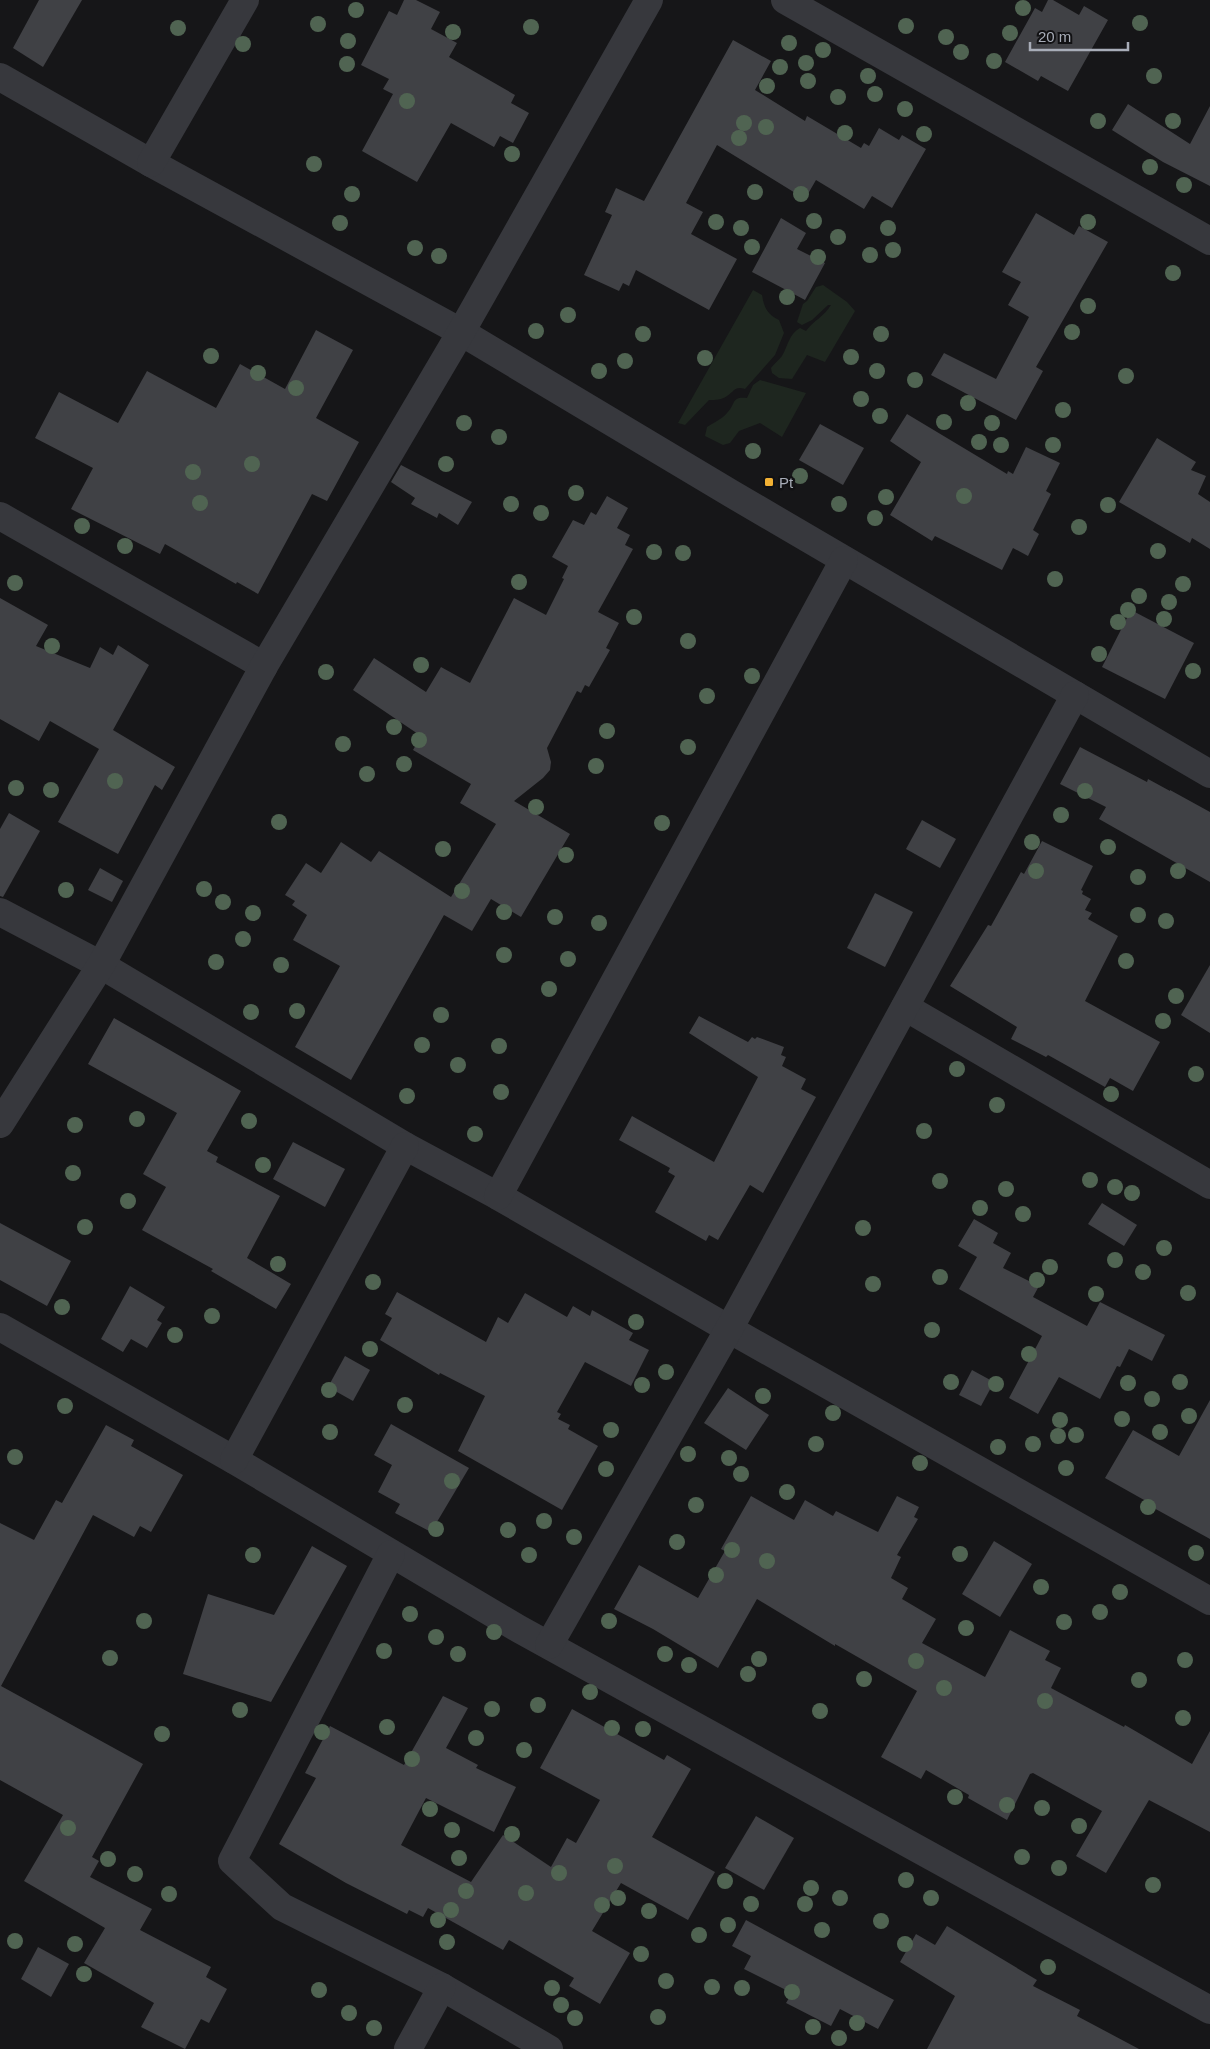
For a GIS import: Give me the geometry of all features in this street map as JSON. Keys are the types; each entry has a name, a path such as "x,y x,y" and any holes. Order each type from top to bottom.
{"street":[{"path":"151,163 245,0"},
{"path":"0,1124 101,965 264,666 461,332 649,0"},
{"path":"785,0 1210,241"},
{"path":"0,77 151,163 461,332 844,560 1210,774"},
{"path":"0,516 264,666"},
{"path":"498,1196 844,560"},
{"path":"549,1645 729,1329 1075,695"},
{"path":"0,912 101,965 405,1146 498,1196 1210,1601"},
{"path":"905,1007 1210,1185"},
{"path":"234,1460 405,1146"},
{"path":"0,1327 234,1460 391,1554 549,1645 1210,2010"},
{"path":"391,1554 232,1862 282,1907 442,1987 549,2049"},
{"path":"408,2049 442,1987"}],"shaded area":[{"path":"823,285 847,302 855,311 825,362 807,355 792,379 779,378 772,373 771,368 782,356 793,333 800,328 806,331 831,305 828,305 812,320 802,325 797,322 803,304 816,287"},
{"path":"753,290 762,295 767,310 779,320 784,333 775,355 745,389 737,389 723,398 709,400 685,425 678,423"},
{"path":"760,380 806,393 782,437 760,423 739,431 730,443 723,445 705,436 707,427 725,415 736,399 747,398 753,385"}],"building":[{"path":"39,0 82,0 43,67 13,48"},
{"path":"404,0 416,0 440,12 431,29 457,43 449,57 515,95 511,103 529,113 513,143 500,136 494,147 451,123 417,182 362,151 393,94 383,89 389,79 361,65 389,11 397,15"},
{"path":"1048,0 1053,0 1079,15 1084,6 1108,20 1068,91 1041,76 1038,81 1005,62 1035,8 1042,12"},
{"path":"733,40 771,61 755,90 805,121 807,116 861,148 864,143 869,146 879,128 899,140 902,135 926,149 892,208 872,196 864,209 816,180 805,199 717,145 686,203 703,212 691,234 737,259 709,310 636,270 629,286 623,283 619,291 584,275 612,215 605,212 616,188 644,201"},
{"path":"1128,104 1190,144 1210,106 1210,186 1163,162 1112,130"},
{"path":"1036,213 1074,235 1079,226 1108,242 1036,367 1043,371 1016,420 931,375 944,353 996,379 1029,317 1008,305 1021,282 1002,272"},
{"path":"781,218 806,233 797,249 825,263 805,300 752,272"},
{"path":"316,330 353,350 316,418 359,442 327,501 312,494 258,594 237,582 236,584 165,544 160,554 71,509 93,468 35,438 59,392 118,423 147,371 216,408 240,364 285,389"},
{"path":"907,414 1007,474 1008,471 1013,474 1026,447 1060,463 1046,491 1051,494 1033,530 1039,534 1028,556 1013,548 1002,570 935,536 932,541 890,515 921,462 890,441"},
{"path":"820,424 864,448 843,485 799,460"},
{"path":"1157,438 1196,462 1191,470 1206,476 1198,494 1210,502 1210,549 1192,538 1190,543 1119,502"},
{"path":"401,465 472,502 458,525 439,513 437,518 411,504 415,498 391,482"},
{"path":"607,496 628,508 617,528 630,535 625,545 633,549 598,612 619,623 606,648 610,650 589,687 585,685 581,693 577,691 547,748 551,762 550,770 514,801 570,834 521,917 491,899 472,931 444,915 351,1080 295,1047 340,966 293,940 307,915 292,905 295,901 285,895 306,863 321,873 341,842 371,862 379,851 451,897 496,824 460,803 471,784 413,750 421,736 353,690 374,658 426,692 441,667 470,683 514,598 546,615 564,579 562,578 568,566 552,557 573,520 584,525 591,512 596,515"},
{"path":"0,598 48,625 36,646 90,668 100,647 113,655 118,645 149,665 113,730 175,767 162,790 155,785 118,854 58,822 99,749 50,721 39,741 0,719"},
{"path":"1131,610 1194,643 1165,699 1102,667"},
{"path":"1080,747 1147,782 1148,779 1170,790 1210,812 1210,882 1099,819 1106,807 1060,784"},
{"path":"9,813 40,831 3,897 0,896 0,829"},
{"path":"922,820 956,839 940,868 906,849"},
{"path":"1042,841 1093,866 1081,890 1083,891 1082,894 1091,899 1085,910 1092,913 1088,919 1118,936 1085,1001 1160,1042 1133,1091 1110,1078 1105,1087 1048,1055 1046,1057 1011,1039 1017,1027 950,986 988,925 991,926 1021,872 1024,874"},
{"path":"100,868 123,881 112,902 88,890"},
{"path":"875,893 913,912 885,967 847,948"},
{"path":"1210,965 1210,1033 1181,1015"},
{"path":"699,1016 748,1042 752,1037 755,1039 757,1037 784,1047 781,1055 786,1057 782,1066 806,1079 801,1089 816,1097 763,1193 750,1185 718,1240 709,1235 706,1241 655,1212 675,1176 668,1172 670,1168 619,1140 632,1116 714,1162 758,1077 689,1033"},
{"path":"114,1018 241,1091 207,1151 218,1157 216,1162 280,1196 247,1258 291,1284 276,1309 211,1271 213,1269 142,1230 166,1187 143,1174 177,1113 88,1064"},
{"path":"293,1142 345,1169 325,1207 273,1179"},
{"path":"1102,1203 1137,1225 1124,1246 1088,1224"},
{"path":"974,1219 998,1233 993,1243 1011,1253 1003,1268 1039,1286 1033,1297 1087,1326 1100,1302 1165,1335 1152,1361 1129,1349 1120,1367 1117,1366 1100,1399 1059,1377 1038,1414 1009,1398 1042,1336 959,1289 977,1257 958,1246"},
{"path":"0,1223 71,1261 47,1306 0,1280"},
{"path":"130,1286 165,1307 157,1320 162,1323 147,1348 131,1339 123,1352 101,1339"},
{"path":"397,1292 486,1342 498,1317 508,1323 525,1293 567,1317 573,1306 590,1316 592,1310 633,1333 629,1340 649,1350 631,1386 585,1362 557,1412 561,1414 558,1419 570,1425 568,1429 598,1446 562,1510 458,1451 485,1396 440,1373 439,1375 380,1340 392,1318 385,1314"},
{"path":"345,1356 370,1370 353,1401 328,1387"},
{"path":"972,1370 994,1382 981,1406 959,1395"},
{"path":"728,1388 769,1415 746,1450 704,1423"},
{"path":"1210,1400 1210,1539 1105,1478 1133,1430 1179,1456"},
{"path":"391,1424 469,1468 431,1532 395,1513 400,1504 378,1492 392,1465 374,1455"},
{"path":"106,1425 134,1440 131,1446 183,1475 151,1532 140,1526 134,1537 93,1515 1,1686 143,1764 92,1857 99,1861 90,1877 152,1909 140,1930 211,1967 206,1977 227,1989 209,2023 201,2019 185,2049 141,2027 154,2003 84,1963 105,1928 24,1881 63,1815 0,1780 0,1523 34,1540 56,1500 62,1503"},
{"path":"751,1496 794,1520 805,1500 833,1516 836,1511 878,1532 897,1496 919,1507 914,1517 918,1519 897,1555 901,1557 891,1578 908,1588 902,1599 936,1619 922,1643 985,1677 1010,1630 1050,1651 1045,1660 1061,1668 1051,1688 1124,1727 1125,1725 1192,1764 1210,1731 1210,1832 1149,1800 1106,1873 1076,1856 1102,1811 1033,1773 1030,1774 1007,1820 968,1798 969,1795 926,1770 921,1779 881,1757 917,1691 835,1644 835,1646 757,1599 718,1668 653,1629 614,1609 639,1565 698,1598 725,1551 721,1549"},
{"path":"994,1541 1032,1564 1000,1617 962,1594"},
{"path":"312,1546 347,1566 271,1702 183,1674 208,1594 274,1615"},
{"path":"443,1696 468,1708 446,1748 478,1765 476,1768 516,1787 494,1832 426,1798 401,1845 471,1882 503,1835 551,1867 567,1838 576,1843 600,1800 540,1768 572,1709 664,1760 667,1755 691,1769 652,1837 715,1872 688,1920 621,1883 592,1931 630,1953 600,2004 569,1986 574,1978 509,1940 503,1950 428,1908 423,1917 409,1910 407,1914 346,1883 279,1844 316,1778 305,1773 330,1726 404,1765"},
{"path":"756,1816 794,1838 764,1890 725,1868"},
{"path":"746,1920 894,2000 878,2029 840,2009 831,2026 786,2003 792,1993 744,1969 751,1956 732,1946"},
{"path":"947,1926 1037,1980 1033,1986 1080,2010 1077,2016 1139,2049 927,2049 955,1996 900,1962 916,1934 935,1945"},
{"path":"38,1947 69,1964 51,1997 21,1979"}],"place":[{"name":"Pt","path":"769,482"}]}
